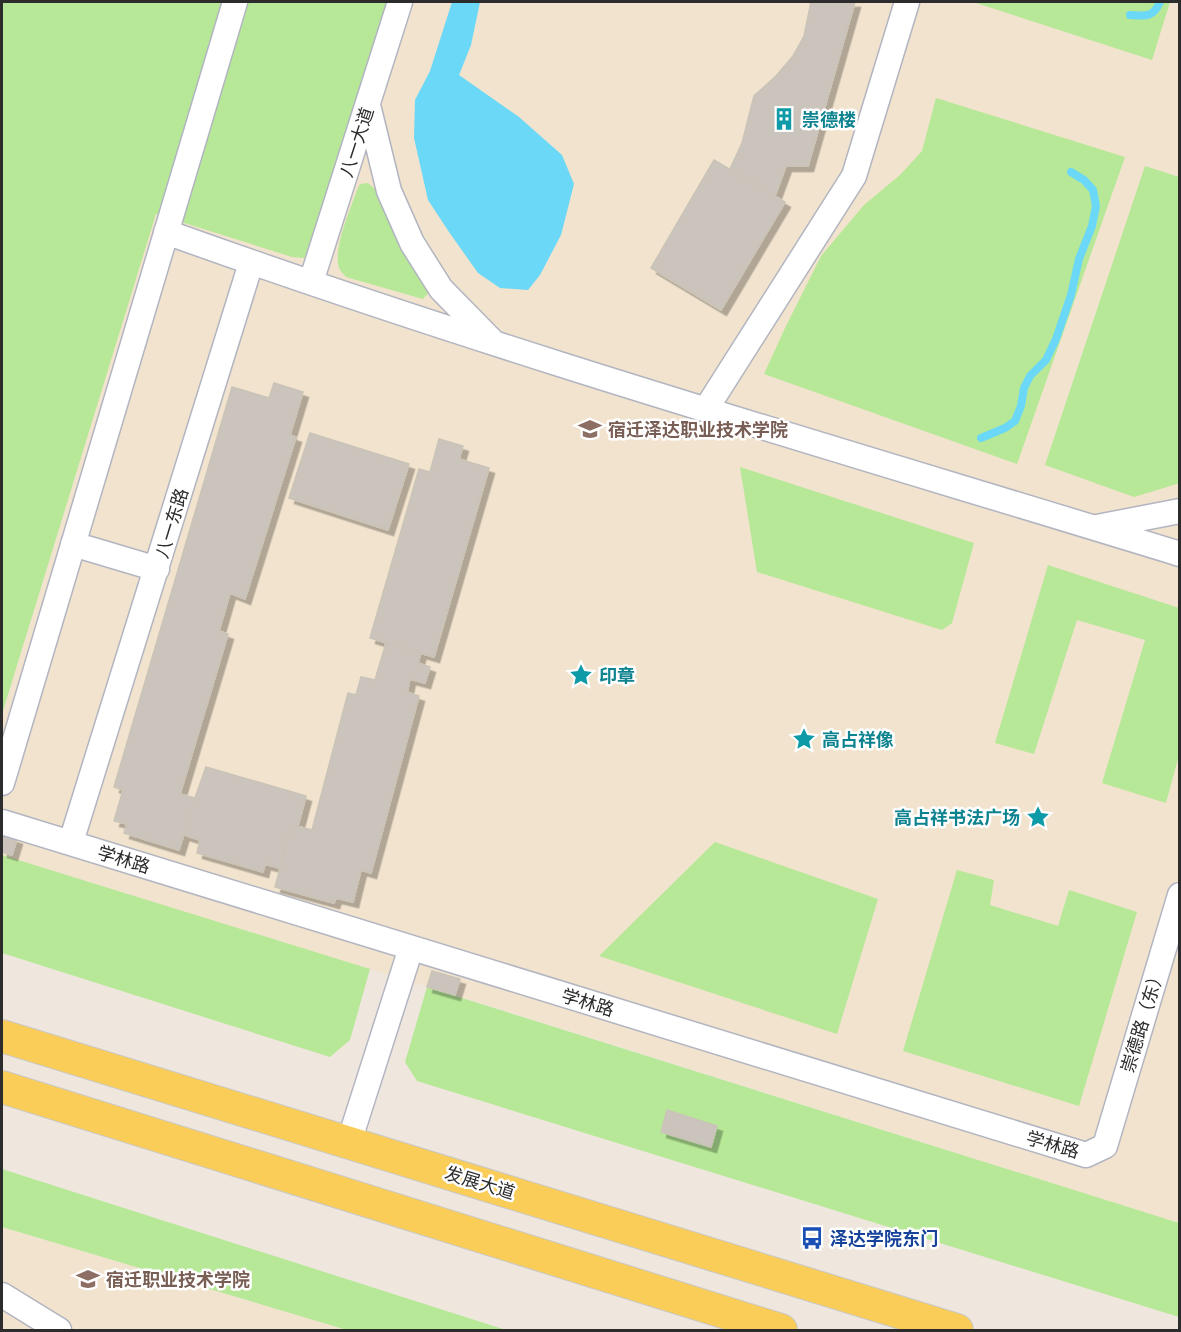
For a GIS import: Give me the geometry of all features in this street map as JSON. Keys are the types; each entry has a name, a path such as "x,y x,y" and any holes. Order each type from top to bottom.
{"main road":[{"name":"发展大道","path":"2,1036 957,1330"},
{"path":"2,1088 781,1330"}],"lane":[{"path":"2,783 235,2"},
{"name":"八一大道","path":"311,282 400,2"},
{"path":"706,409 854,176 907,2"},
{"path":"368,105 389,191 412,243 441,289 496,345"},
{"path":"166,232 496,345 1179,554"},
{"name":"八一东路","path":"71,842 251,263"},
{"path":"1094,528 1179,511"},
{"path":"73,544 157,569"},
{"name":"学林路","path":"2,822 1086,1155 1105,1146"},
{"name":"崇德路（东）","path":"1105,1146 1179,895"},
{"path":"349,1142 411,948"},
{"path":"2,1295 59,1330"}],"shaded area":[{"name":"宿迁泽达职业技术学院","path":"2,2 1179,2 1179,1223 455,995 2,857"},
{"name":"宿迁职业技术学院","path":"2,1227 347,1330 2,1330"}],"green space":[{"path":"2,2 390,2 311,252 304,258 292,257 156,214 2,714"},
{"path":"976,2 1170,2 1152,60"},
{"path":"936,98 1125,157 1017,464 764,374 821,256 864,205 900,175 922,151"},
{"path":"1145,166 1179,177 1180,483 1134,497 1045,465"},
{"path":"368,183 376,190 429,292 423,299 346,277 340,270 338,253 347,219 360,184"},
{"path":"740,467 974,543 952,623 942,630 757,572"},
{"path":"1048,565 1179,608 1179,755 1166,803 1102,783 1145,640 1077,620 1034,754 995,743"},
{"path":"715,842 878,899 837,1034 599,956"},
{"path":"2,855 370,969 350,1040 330,1057 2,953"},
{"path":"957,870 994,880 990,905 1058,926 1069,890 1137,912 1079,1106 903,1051"},
{"path":"427,987 1179,1223 1179,1317 417,1081 405,1062"},
{"path":"2,1169 506,1330 347,1330 2,1227"}],"water":[{"path":"452,2 480,2 471,45 459,75 519,117 562,155 574,184 561,235 540,275 528,290 500,288 478,273 428,200 414,138 415,100 430,71"}],"building":[{"name":"崇德楼","path":"811,2 855,2 808,166 786,166 775,196 730,169 742,143 754,96 793,56 804,36"},
{"path":"714,160 785,202 721,310 651,268"},
{"path":"274,383 303,392 290,435 296,437 245,599 230,593 219,631 228,634 180,794 195,798 179,850 124,833 127,824 114,821 123,790 114,787 232,387 269,398"},
{"path":"310,433 409,464 388,530 289,498"},
{"path":"439,439 463,446 459,459 489,468 434,657 370,638 419,469 430,472"},
{"path":"386,643 421,652 418,663 430,667 425,683 410,679 407,692 419,696 371,873 361,870 353,902 336,898 334,903 275,887 292,825 312,830 348,693 356,695 361,677 375,680"},
{"path":"206,767 306,796 298,826 292,825 279,868 265,864 263,872 197,853 200,840 184,835"},
{"path":"2,834 17,839 12,855 2,852"},
{"path":"432,971 460,979 455,995 427,987"},
{"path":"667,1110 717,1126 711,1147 661,1132"}],"waterway":[{"path":"1130,15 1144,16 1151,13 1160,2"},
{"path":"981,438 1015,421 1021,406 1024,388 1030,376 1046,360 1071,295 1079,259 1092,226 1096,206 1093,190 1084,180 1071,172"}],"place":[{"name":"崇德楼","path":"784,119"},
{"name":"宿迁泽达职业技术学院","path":"590,429"},
{"name":"印章","path":"581,675"},
{"name":"高占祥像","path":"804,739"},
{"name":"高占祥书法广场","path":"1038,817"},
{"name":"泽达学院东门","path":"812,1238"},
{"name":"宿迁职业技术学院","path":"88,1279"}]}
